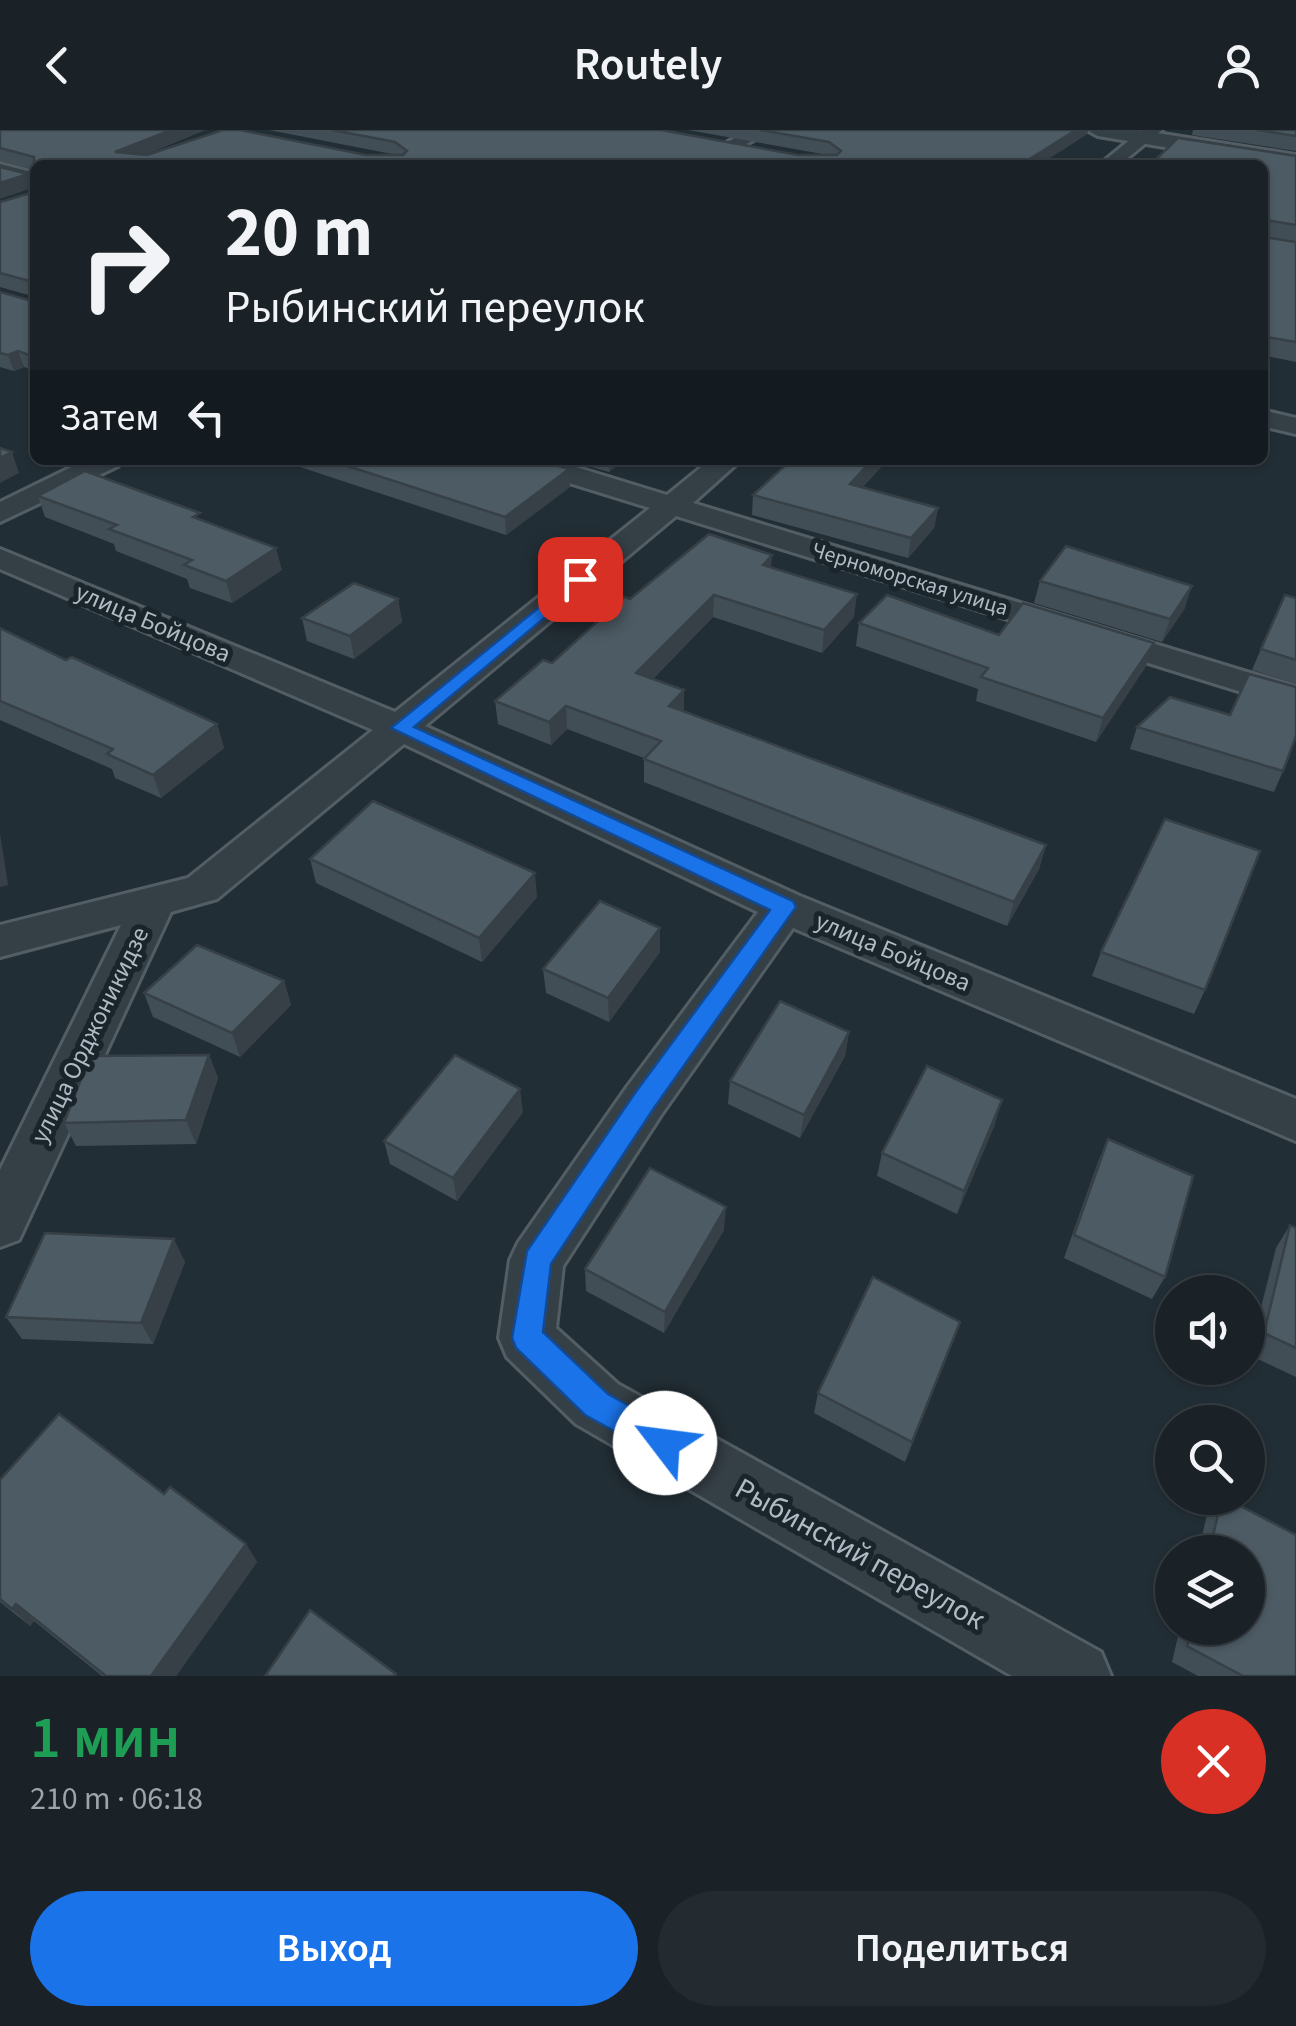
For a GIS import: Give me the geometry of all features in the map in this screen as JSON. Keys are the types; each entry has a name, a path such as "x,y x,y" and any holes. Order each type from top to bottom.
{"street":[{"path":"704,160 763,130"},
{"path":"1098,130 1148,134 1296,162"},
{"path":"1114,160 1148,134"},
{"path":"693,140 768,154"},
{"path":"0,170 30,178"},
{"path":"1268,419 1296,426"},
{"path":"0,513 98,465"},
{"name":"Черноморская улица","path":"540,465 1296,698"},
{"path":"0,941 202,889 721,465"},
{"name":"улица Бойцова","path":"0,558 400,728 784,907 1296,1121"},
{"name":"улица Орджоникидзе","path":"0,1224 155,900"},
{"name":"Рыбинский переулок","path":"784,907 644,1100 537,1260 527,1338 596,1404 1076,1676"}],"building":[{"path":"0,130 171,130 115,152 147,155 223,130 240,130 366,155 403,155 407,151 395,142 332,130 661,130 798,155 837,155 841,151 829,142 760,130 1076,130 1028,160 34,160 0,148"},
{"path":"1257,130 1296,130 1296,136"},
{"path":"1178,138 1296,156 1296,225 1268,220 1268,160 1155,160"},
{"path":"0,167 28,174 0,183"},
{"path":"30,193 30,281 0,273 0,202"},
{"path":"1268,238 1296,242 1296,342 1268,337"},
{"path":"0,292 30,300 30,355 18,351 0,353"},
{"path":"344,465 555,465 569,469 505,517"},
{"path":"786,465 867,465 850,484 938,508 911,538 753,495"},
{"path":"85,471 200,513 193,517 276,548 226,581 184,565 192,560 109,529 117,525 38,496"},
{"path":"709,534 772,555 763,565 857,594 824,630 714,595 636,673 684,690 669,706 1046,845 1014,902 644,759 661,741 566,706 549,722 495,701 543,660 552,663 624,597 630,599"},
{"path":"1066,546 1192,586 1170,619 1040,581"},
{"path":"354,583 398,599 350,636 302,618"},
{"path":"887,595 999,635 1023,603 1154,643 1103,718 981,677 988,668 859,623"},
{"path":"1285,595 1296,598 1296,660 1261,649"},
{"path":"0,628 217,724 153,775 107,754 113,749 0,701"},
{"path":"1249,674 1296,687 1296,736 1283,771 1137,727 1170,697 1230,715"},
{"path":"373,801 535,873 479,938 310,859"},
{"path":"1165,819 1260,851 1205,990 1101,952"},
{"path":"600,901 660,928 608,998 543,969"},
{"path":"197,945 284,981 232,1033 144,993"},
{"path":"780,1001 849,1032 804,1115 730,1081"},
{"path":"209,1055 186,1120 64,1123 90,1056"},
{"path":"455,1055 520,1089 453,1178 384,1141"},
{"path":"927,1066 1002,1100 964,1191 882,1153"},
{"path":"1108,1139 1193,1176 1166,1275 1074,1235"},
{"path":"650,1168 726,1207 665,1312 585,1269"},
{"path":"1290,1225 1296,1228 1296,1348 1265,1333"},
{"path":"45,1233 174,1239 141,1323 6,1317"},
{"path":"873,1277 960,1322 912,1442 818,1393"},
{"path":"59,1414 164,1494 170,1487 246,1544 151,1676 106,1676 16,1604 12,1609 0,1599 0,1480"},
{"path":"1218,1515 1258,1515 1296,1535 1296,1676 1243,1676 1187,1646 1265,1645 1265,1535 1213,1535"},
{"path":"310,1610 396,1674 265,1676"}],"route":[{"path":"580,579 400,728 784,907 644,1100 537,1260 527,1338 596,1404 665,1443"}]}
